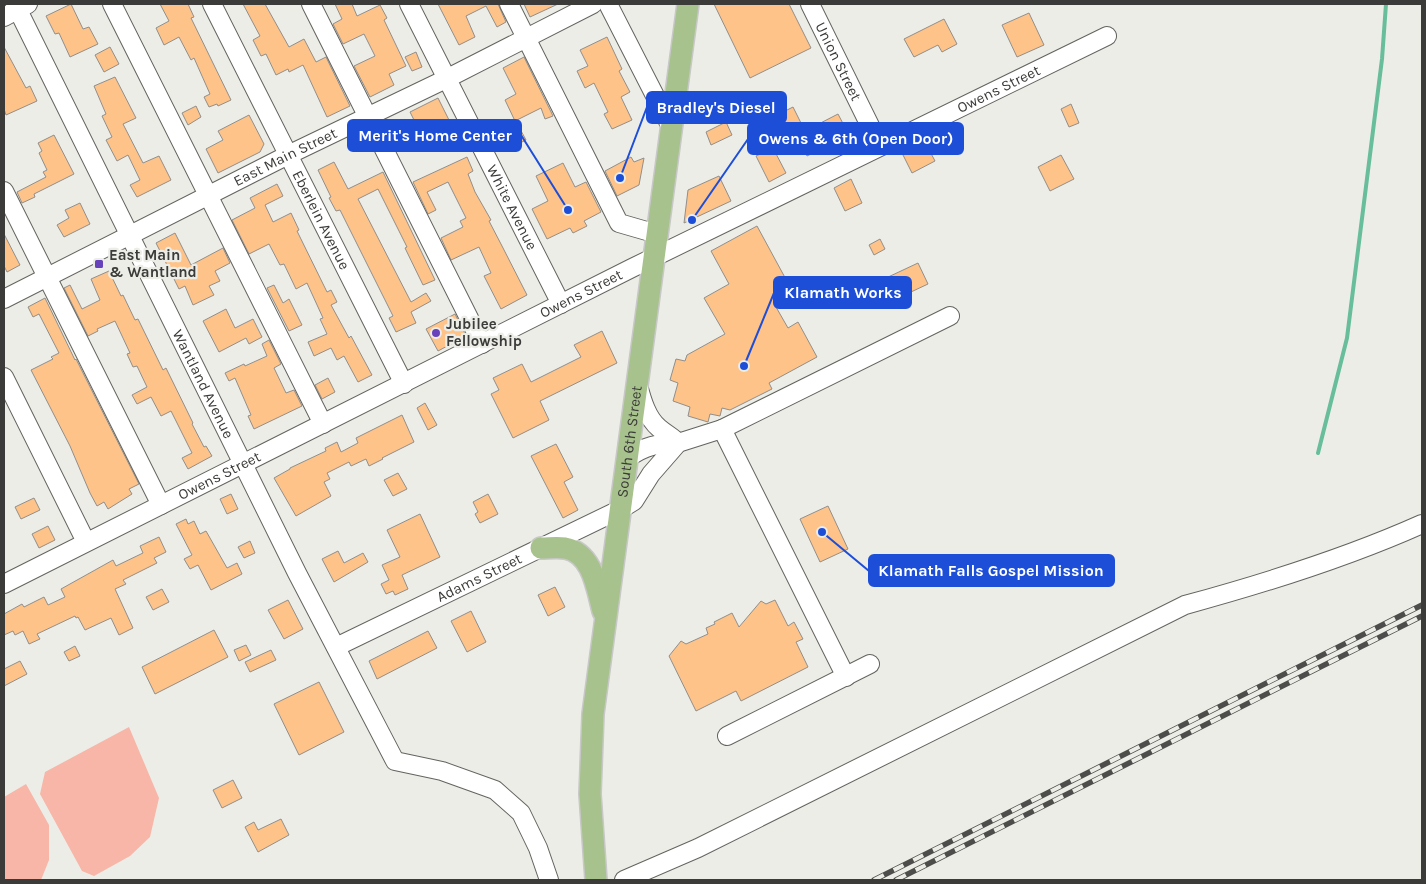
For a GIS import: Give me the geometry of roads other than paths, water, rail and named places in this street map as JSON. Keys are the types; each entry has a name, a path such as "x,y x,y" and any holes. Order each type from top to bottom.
{"main road":[{"name":"South 6th Street","path":"596,873 590,794 593,714 638,385 670,127 688,4"},
{"path":"541,548 566,548 580,555 591,569 606,620"}],"street":[{"path":"112,4 323,424"},
{"name":"Eberlein Avenue","path":"212,4 404,384"},
{"path":"311,4 482,344"},
{"name":"White Avenue","path":"409,4 561,304"},
{"path":"509,4 619,223 657,234"},
{"name":"East Main Street","path":"4,299 130,234 446,79 593,4"},
{"path":"608,4 670,127"},
{"name":"Union Street","path":"810,4 880,146"},
{"name":"Wantland Avenue","path":"16,8 395,761 442,771 495,790 521,812 538,848 549,880"},
{"name":"Owens Street","path":"5,581 244,464 654,257 1107,36"},
{"path":"4,191 161,505"},
{"path":"628,458 648,446 662,443 678,443 722,429 950,316"},
{"path":"4,377 86,542"},
{"path":"638,385 650,418 678,443"},
{"path":"722,429 846,677"},
{"name":"Adams Street","path":"336,647 621,509 634,501 651,474 678,443"},
{"path":"624,880 698,848 1186,605 1261,584 1396,536 1422,524"},
{"path":"727,736 870,664"}],"waterway":[{"path":"1318,453 1347,338 1382,59 1386,4"}],"railway":[{"path":"874,880 1422,605"},
{"path":"896,880 1422,616"}],"place":[{"name":"Bradley's Diesel","path":"620,178"},
{"name":"Merit's Home Center","path":"568,210"},
{"name":"Owens & 6th (Open Door)","path":"692,220"},
{"name":"East Main & Wantland","path":"99,264"},
{"name":"Jubilee Fellowship","path":"436,333"},
{"name":"Klamath Works","path":"744,366"},
{"name":"Klamath Falls Gospel Mission","path":"822,532"}]}
